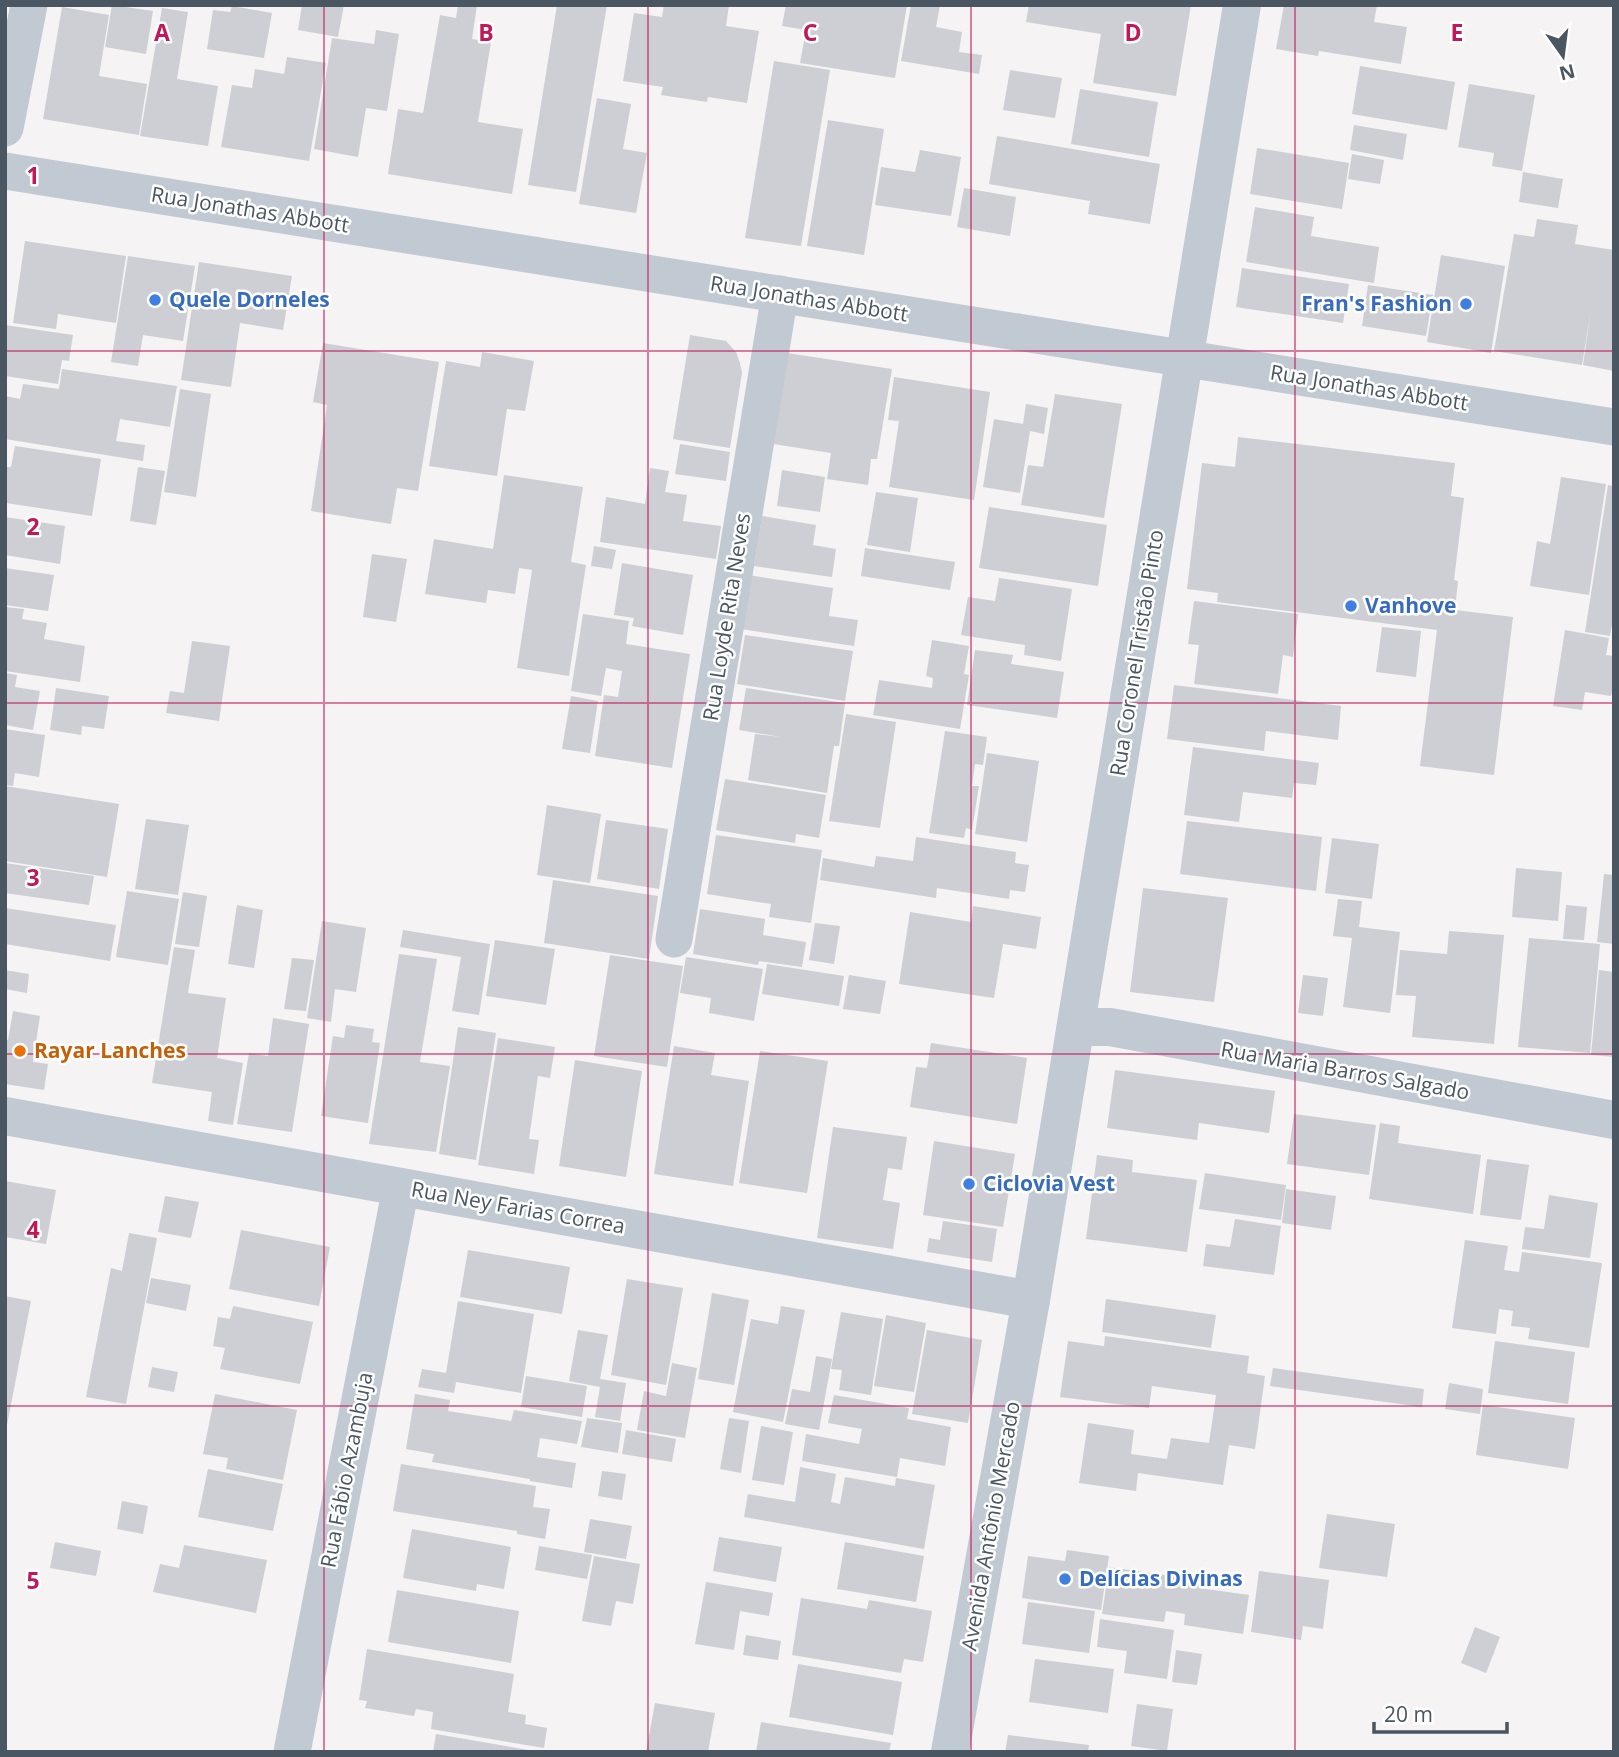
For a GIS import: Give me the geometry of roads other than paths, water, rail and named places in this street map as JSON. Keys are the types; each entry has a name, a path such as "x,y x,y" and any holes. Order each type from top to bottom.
{"street":[{"path":"5,128 29,5"},
{"name":"Rua Coronel Tristão Pinto","path":"1031,1300 1242,5"},
{"name":"Rua Jonathas Abbott","path":"5,171 1614,427"},
{"name":"Rua Loyde Rita Neves","path":"674,939 780,294"},
{"name":"Rua Maria Barros Salgado","path":"1076,1027 1110,1027 1614,1120"},
{"name":"Rua Ney Farias Correa","path":"5,1116 1031,1300"},
{"name":"Rua Fábio Azambuja","path":"292,1752 401,1187"},
{"name":"Avenida Antônio Mercado","path":"950,1752 1031,1300"}],"place":[{"name":"Quele Dorneles","path":"155,300"},
{"name":"Fran's Fashion","path":"1466,304"},
{"name":"Vanhove","path":"1351,606"},
{"name":"Rayar Lanches","path":"20,1051"},
{"name":"Ciclovia Vest","path":"969,1184"},
{"name":"Delícias Divinas","path":"1065,1579"}]}
